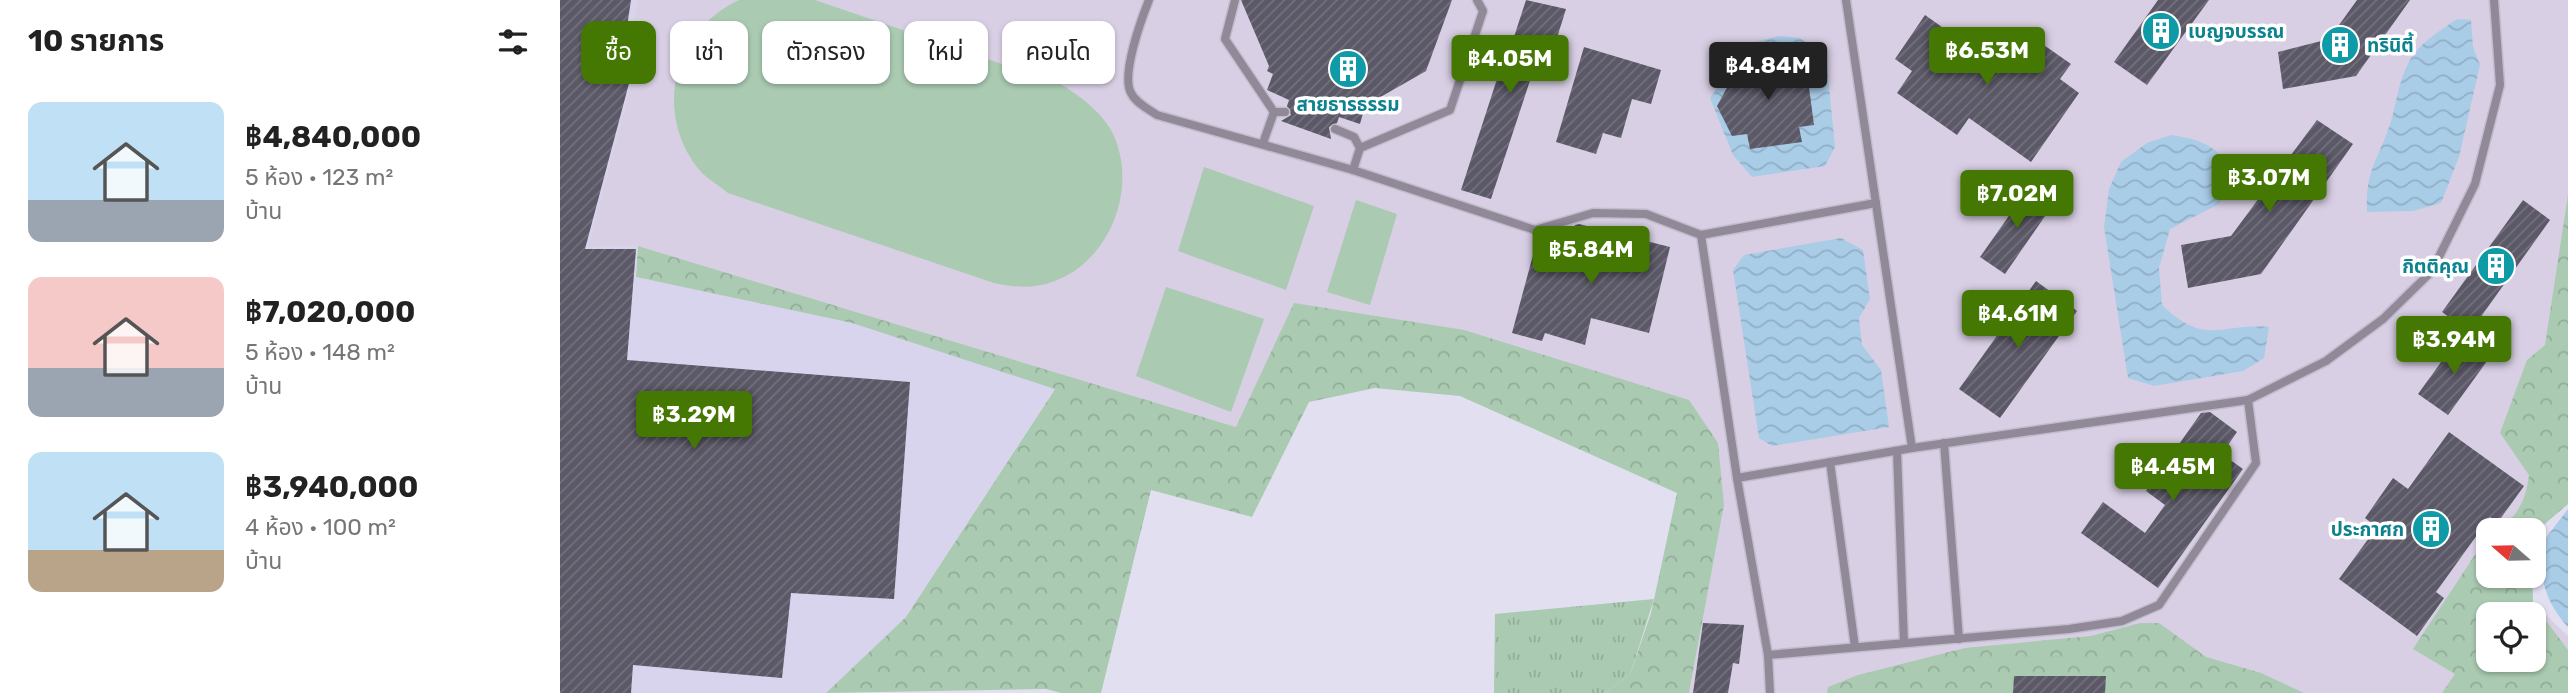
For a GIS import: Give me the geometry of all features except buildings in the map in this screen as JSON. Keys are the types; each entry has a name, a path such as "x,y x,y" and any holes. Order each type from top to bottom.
{"lane":[{"path":"1149,0 1127,76 1131,94 1157,114 1353,170 1535,230 1594,213 1646,214 1701,235 1876,202"},
{"path":"1234,0 1225,38 1274,112"},
{"path":"1360,148 1450,110 1483,10 1478,0"},
{"path":"1846,0 1912,448"},
{"path":"1737,478 1897,450 2248,400 2326,361 2383,319 2432,271 2476,184 2500,85 2494,0"},
{"path":"1263,143 1274,112"},
{"path":"1274,112 1285,112"},
{"path":"1335,130 1354,137 1360,148 1353,170"},
{"path":"1701,235 1737,478 1768,655 1770,693"},
{"path":"1768,655 2069,629 2122,621 2159,605 2256,463 2248,400"},
{"path":"1944,443 1959,639"},
{"path":"1897,450 1904,643"},
{"path":"1830,462 1855,648"}],"shaded area":[{"path":"560,0 638,0 634,21 581,21 581,84 631,84 589,247 638,246 636,277 852,323 1055,388 906,617 826,693 560,693"},
{"path":"638,0 2568,0 2568,504 2546,523 2546,518 2476,518 2476,588 2532,588 2533,602 2476,602 2476,672 2546,672 2546,615 2568,636 2568,693 1689,693 1724,505 1464,330 1236,427 638,246 588,247 631,84 656,84 656,21 634,21"}],"green space":[{"path":"739,0 815,0 876,21 762,21 762,84 890,84 890,26 904,31 904,84 988,84 988,59 1002,64 1002,84 1060,84 1067,88 1101,117 1111,130 1119,152 1121,197 1104,240 1090,258 1073,272 1045,284 1009,286 728,193 702,173 686,150 677,126 674,101 676,84 748,84 748,21 709,21"},
{"path":"1204,167 1314,206 1286,290 1178,251"},
{"path":"2568,195 2568,504 2546,523 2546,518 2511,518 2523,500 2529,475 2500,433 2527,360 2545,345"},
{"path":"1356,200 1397,214 1370,305 1327,292"},
{"path":"638,246 1236,427 1294,303 1464,330 1689,400 1718,443 1724,505 1689,693 1605,693 1630,675 1651,613 1677,493 1460,396 1375,388 1309,402 1252,517 1151,490 1101,693 1061,693 1046,689 826,693 906,617 1055,389 852,323 636,277"},
{"path":"1166,287 1264,319 1231,412 1136,376"},
{"path":"2476,553 2476,588 2532,588 2533,602 2476,602 2476,672 2546,672 2546,620 2568,650 2568,693 2442,693 2455,674 2413,649"},
{"path":"1654,599 1630,675 1605,693 1494,693 1495,614"},
{"path":"2140,623 2159,623 2206,657 2261,673 2304,693 1827,693 1828,687 1858,675 1965,648 2091,636"}],"water":[{"path":"2457,19 2471,20 2473,47 2480,65 2459,157 2441,203 2413,211 2367,212 2370,175 2390,124 2405,69 2424,43"},
{"path":"1779,36 1800,38 1826,55 1835,147 1825,166 1752,177 1733,155 1710,98 1747,44"},
{"path":"2171,135 2209,146 2235,174 2219,204 2170,229 2159,268 2162,305 2190,326 2202,329 2269,327 2264,358 2243,371 2154,386 2128,378 2104,227 2109,189 2121,162 2147,143"},
{"path":"1841,238 1863,250 1870,299 1859,318 1862,345 1881,370 1889,427 1772,446 1759,438 1733,270 1744,255"},
{"path":"2568,509 2568,627 2554,609 2545,588 2546,538"}],"place":[{"name":"เบญจบรรณ","path":"2161,31"},
{"name":"ทรินิตี้","path":"2340,45"},
{"name":"สายธารธรรม","path":"1348,69"},
{"name":"กิตติคุณ","path":"2496,266"},
{"name":"ประกาศก","path":"2431,529"}]}
